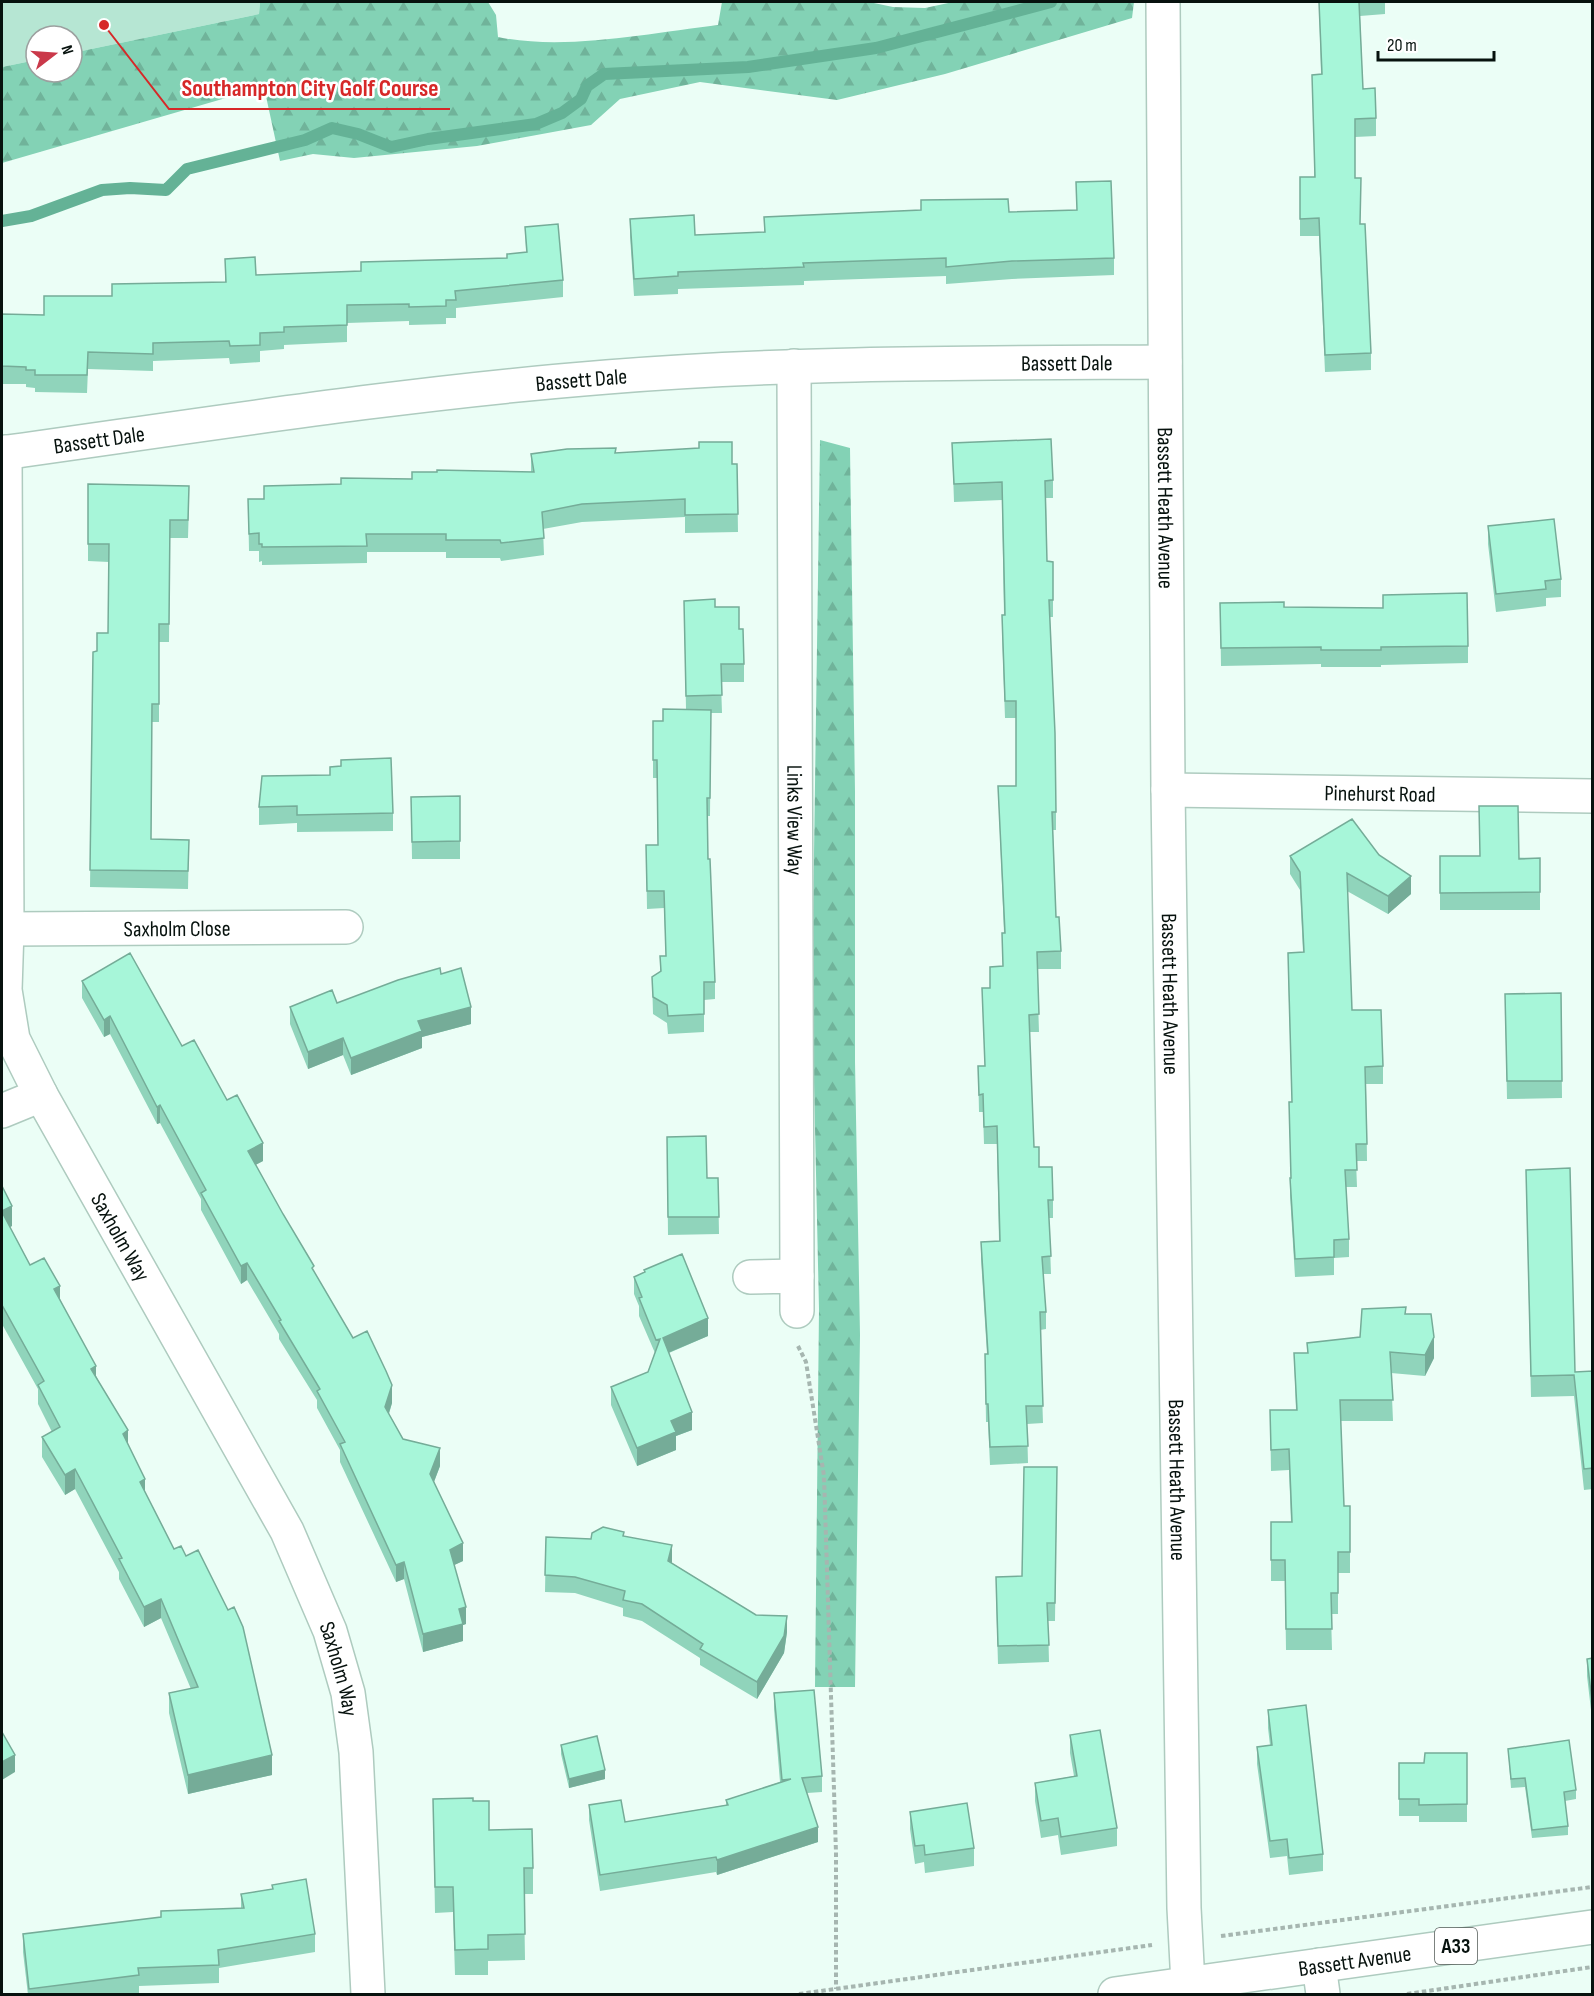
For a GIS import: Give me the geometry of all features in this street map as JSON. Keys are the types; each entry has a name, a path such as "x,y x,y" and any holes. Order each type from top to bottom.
{"street":[{"name":"Bassett Heath Avenue","path":"1163,2 1168,790 1184,1908 1188,1984"},
{"name":"Bassett Dale","path":"3,453 424,394 609,376 794,366 1165,362"},
{"name":"Links View Way","path":"794,366 797,1311"},
{"name":"Saxholm Way","path":"3,453 7,929 5,990 13,1039 41,1095 287,1531 330,1631 348,1693 356,1752 368,1995"},
{"name":"Pinehurst Road","path":"1168,790 1593,796"},
{"name":"Saxholm Close","path":"7,929 346,927"},
{"path":"2,1111 41,1095"},
{"path":"750,1277 797,1276"},
{"name":"Bassett Avenue","path":"1115,1995 1188,1984 1321,1980 1593,1928"}],"path":[{"path":"798,1345 806,1362 824,1476 836,1853 836,1989"},
{"path":"1229,1935 1593,1887"},
{"path":"799,1995 1145,1946"},
{"path":"1407,1995 1593,1967"}],"green space":[{"path":"2,2 260,2 259,14 84,50 84,24 24,24 24,62 2,67"},
{"path":"260,2 488,2 496,15 498,37 551,42 608,39 718,25 722,2 869,2 893,7 925,8 953,2 1134,2 1132,18 945,74 837,100 700,82 620,99 591,125 477,146 354,158 313,154 280,161 264,87 2,163 2,67 24,62 24,84 84,84 84,50 259,14"},
{"path":"820,440 850,448 855,792 855,1062 860,1335 855,1687 815,1687 819,1309 812,992"}],"building":[{"path":"1319,2 1359,2 1363,89 1375,88 1376,118 1355,119 1355,178 1361,178 1360,224 1365,224 1371,353 1325,355 1319,218 1300,219 1300,177 1315,177 1312,75 1322,74"},
{"path":"1111,181 1114,258 1012,261 946,267 946,258 803,263 804,267 678,272 678,276 634,279 630,219 694,215 695,235 765,232 764,217 921,210 921,200 1008,199 1009,212 1077,210 1076,182"},
{"path":"558,224 563,280 455,291 456,300 446,300 446,306 347,305 347,325 284,327 284,332 260,333 260,345 230,346 229,341 153,343 153,354 88,352 87,375 35,375 35,370 26,370 26,367 2,366 2,314 44,315 44,296 112,296 112,284 226,282 225,259 255,257 256,275 361,271 361,262 507,258 507,254 527,252 525,227"},
{"path":"1051,439 1053,480 1045,481 1047,561 1053,562 1053,600 1049,600 1056,812 1052,812 1056,917 1059,917 1061,951 1037,952 1039,1014 1029,1015 1034,1147 1039,1147 1039,1167 1052,1167 1053,1200 1048,1200 1051,1256 1042,1257 1046,1312 1040,1312 1043,1406 1026,1406 1028,1446 990,1447 988,1404 986,1404 985,1354 988,1354 981,1242 1000,1241 997,1126 984,1127 983,1094 979,1095 978,1066 985,1066 982,988 990,988 990,967 1003,966 1002,933 1005,933 998,786 1016,786 1016,701 1005,701 1002,615 1005,615 1002,482 954,484 952,443"},
{"path":"699,442 732,442 732,464 737,464 738,514 685,515 685,499 582,504 542,512 544,538 501,543 500,540 446,540 446,534 366,534 367,546 262,547 262,544 259,544 259,533 249,534 248,499 264,499 264,486 341,484 341,478 412,479 412,472 437,472 437,470 534,472 531,454 567,449 616,448 615,453 699,448"},
{"path":"88,484 189,486 188,520 170,520 169,624 159,624 159,704 152,704 151,839 189,840 188,871 90,870 93,652 97,651 97,633 108,633 109,544 88,544"},
{"path":"1554,519 1561,579 1545,581 1546,589 1496,594 1488,526"},
{"path":"1467,593 1468,646 1381,647 1381,650 1321,650 1321,647 1221,648 1220,603 1284,602 1284,607 1383,608 1383,595"},
{"path":"715,599 715,607 739,607 739,629 743,629 744,664 721,664 722,695 686,696 684,601"},
{"path":"663,709 711,710 710,798 707,798 715,982 704,982 704,1014 668,1016 667,1005 653,997 652,977 661,971 660,956 666,956 664,891 647,891 646,845 658,845 657,760 653,760 653,721 663,721"},
{"path":"391,758 393,813 297,815 297,806 259,807 262,776 330,775 330,767 341,766 341,760"},
{"path":"460,796 460,841 412,842 411,797"},
{"path":"1479,806 1518,806 1519,859 1540,858 1540,892 1440,893 1440,856 1480,856"},
{"path":"1352,819 1379,855 1411,876 1388,896 1347,873 1352,1010 1381,1010 1383,1066 1365,1067 1367,1144 1356,1144 1357,1170 1345,1170 1349,1239 1334,1240 1334,1257 1295,1259 1290,1178 1289,1102 1292,1102 1288,953 1304,952 1300,872 1290,856"},
{"path":"130,953 182,1046 194,1040 227,1100 237,1095 263,1143 248,1151 314,1266 312,1268 353,1338 367,1331 392,1385 385,1407 403,1439 440,1448 430,1474 463,1543 450,1550 466,1607 459,1609 463,1624 423,1634 404,1562 396,1565 340,1444 345,1442 317,1391 320,1389 247,1263 241,1266 201,1193 206,1190 160,1105 157,1107 110,1016 104,1020 82,981"},
{"path":"440,968 441,974 461,968 471,1007 418,1021 422,1031 351,1058 343,1038 308,1052 290,1007 332,990 337,1003 398,980"},
{"path":"1561,993 1562,1081 1507,1081 1505,994"},
{"path":"706,1136 707,1178 718,1178 719,1217 668,1217 667,1137"},
{"path":"1570,1168 1575,1372 1593,1371 1593,1468 1584,1469 1574,1375 1531,1376 1526,1170"},
{"path":"2,1186 12,1206 2,1211"},
{"path":"2,1212 30,1265 44,1258 60,1286 54,1289 96,1366 91,1369 128,1430 123,1434 145,1479 140,1482 174,1549 181,1546 186,1556 198,1550 228,1610 234,1607 243,1627 272,1755 188,1775 169,1693 198,1687 161,1599 144,1607 119,1559 122,1558 75,1469 65,1475 42,1437 60,1427 38,1385 44,1381 2,1305"},
{"path":"682,1254 708,1318 663,1338 692,1412 671,1421 676,1432 637,1448 611,1387 648,1372 660,1339 656,1340 639,1298 642,1297 634,1277 645,1272 644,1270"},
{"path":"1406,1307 1405,1314 1431,1314 1434,1337 1425,1355 1390,1352 1393,1400 1340,1400 1344,1506 1350,1506 1350,1552 1338,1552 1338,1593 1331,1593 1332,1629 1286,1629 1285,1560 1271,1560 1271,1522 1292,1522 1289,1449 1271,1450 1270,1410 1297,1410 1294,1353 1308,1353 1307,1343 1360,1337 1362,1309"},
{"path":"1024,1467 1057,1467 1055,1603 1047,1603 1049,1645 998,1646 996,1577 1022,1576"},
{"path":"603,1527 624,1532 623,1536 672,1545 668,1561 756,1615 787,1616 784,1636 757,1682 700,1649 703,1644 642,1604 623,1600 625,1591 575,1577 545,1575 546,1537 591,1539 592,1533"},
{"path":"1593,1658 1593,1709 1587,1659"},
{"path":"814,1690 822,1776 802,1778 818,1827 717,1860 716,1857 600,1875 589,1805 621,1800 625,1822 728,1805 726,1800 791,1779 782,1780 774,1693"},
{"path":"1306,1705 1323,1854 1289,1858 1287,1839 1270,1841 1257,1747 1272,1745 1268,1710"},
{"path":"1100,1730 1117,1828 1061,1837 1058,1818 1041,1821 1035,1783 1077,1776 1070,1735"},
{"path":"2,1732 15,1755 2,1762"},
{"path":"597,1736 605,1770 569,1779 561,1745"},
{"path":"1569,1740 1576,1790 1564,1792 1568,1826 1532,1830 1525,1778 1511,1779 1508,1749"},
{"path":"1425,1753 1467,1753 1467,1804 1419,1805 1419,1799 1399,1799 1399,1763 1424,1763"},
{"path":"473,1798 473,1801 489,1801 489,1830 532,1829 533,1868 524,1868 525,1934 488,1935 488,1949 455,1950 453,1887 435,1887 433,1799"},
{"path":"967,1803 974,1848 925,1855 924,1845 915,1846 910,1812"},
{"path":"306,1879 315,1934 218,1950 219,1965 138,1968 139,1975 29,1989 23,1934 161,1917 161,1911 244,1908 241,1894 273,1889 272,1885"}],"waterway":[{"path":"2,221 31,216 102,190 130,188 166,190 187,169 305,140 332,128 358,134 391,147 428,139 536,124 562,113 581,99 587,86 604,74 748,67 876,48 1051,2"}],"place":[{"name":"Southampton City Golf Course","path":"104,25"}]}
